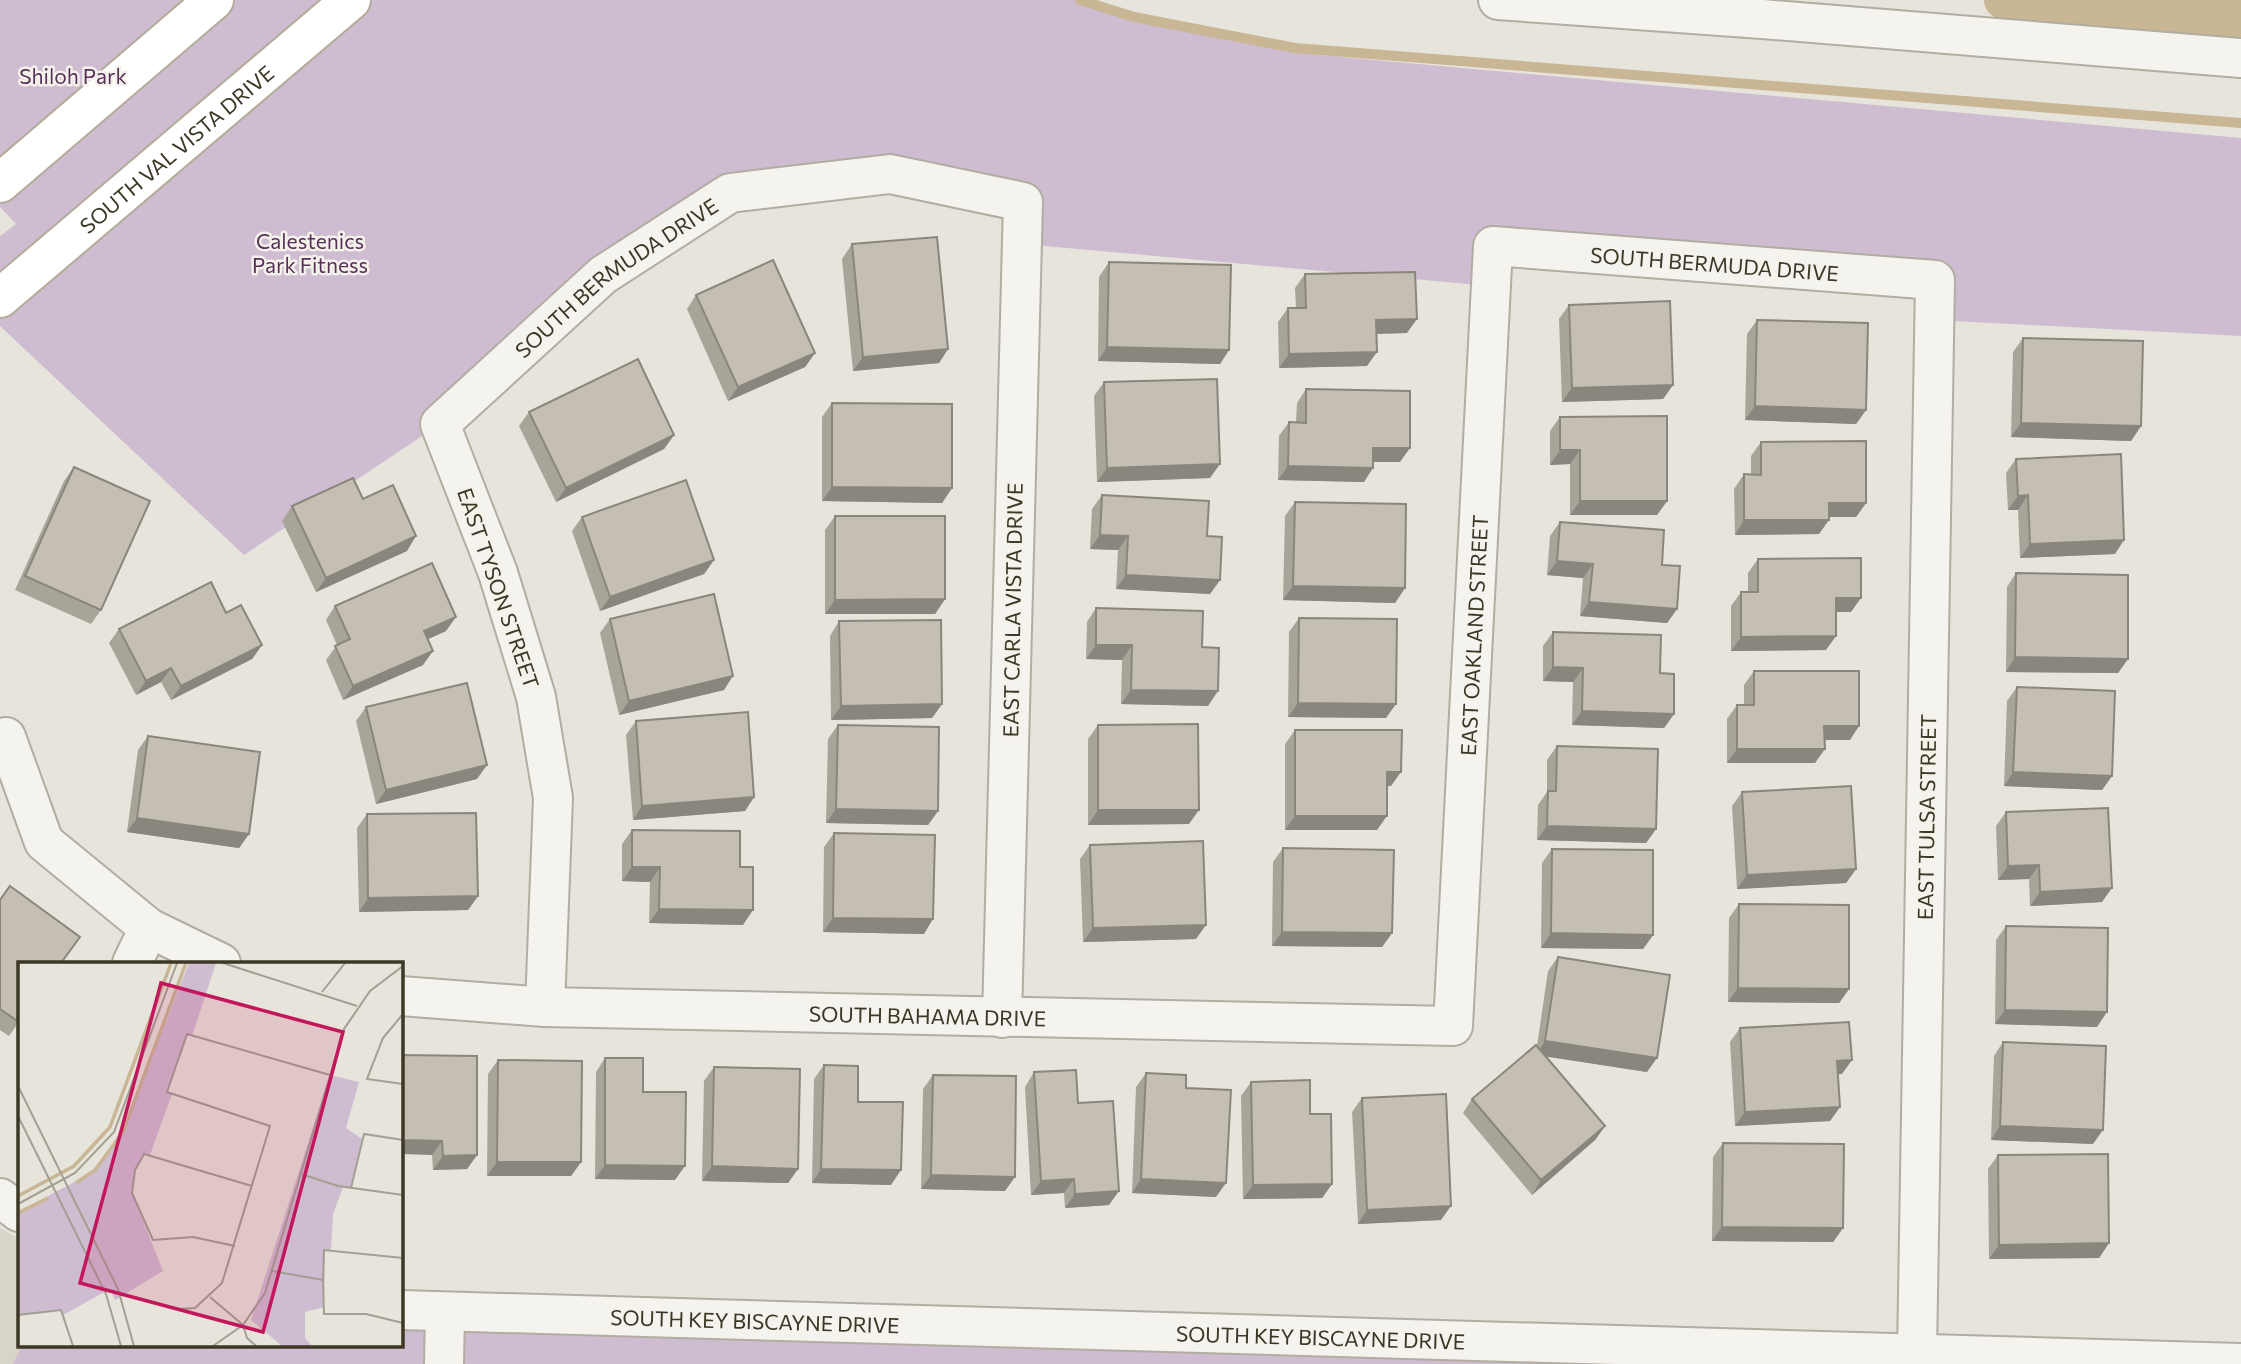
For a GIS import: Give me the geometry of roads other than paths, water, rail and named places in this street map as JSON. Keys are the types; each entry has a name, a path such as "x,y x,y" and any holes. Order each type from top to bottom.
{"main road":[{"path":"0,183 214,0"},
{"name":"SOUTH VAL VISTA DRIVE","path":"0,298 351,0"}],"street":[{"path":"1499,0 2241,58"},
{"name":"SOUTH BERMUDA DRIVE","path":"440,424 603,275 730,193 890,174 1023,202"},
{"name":"EAST CARLA VISTA DRIVE","path":"1002,1018 1023,202"},
{"name":"SOUTH BERMUDA DRIVE","path":"1493,246 1935,280"},
{"name":"EAST OAKLAND STREET","path":"1452,1026 1493,246"},
{"name":"EAST TULSA STREET","path":"1917,1354 1935,280"},
{"name":"EAST TYSON STREET","path":"440,424 498,573 536,697 553,797 545,1007"},
{"path":"6,737 44,842 149,928 219,962"},
{"path":"132,962 149,928"},
{"name":"SOUTH BAHAMA DRIVE","path":"402,996 545,1007 1452,1026"},
{"name":"SOUTH KEY BISCAYNE DRIVE","path":"402,1310 1173,1348 1917,1354 2241,1363"},
{"path":"444,1364 445,1311"}],"waterway":[{"path":"1080,0 1134,17 1295,48 2241,123"},
{"path":"2003,0 2241,19"}],"park label":[{"name":"Shiloh Park","path":"73,75"},
{"name":"Calestenics Park Fitness","path":"310,252"}]}
